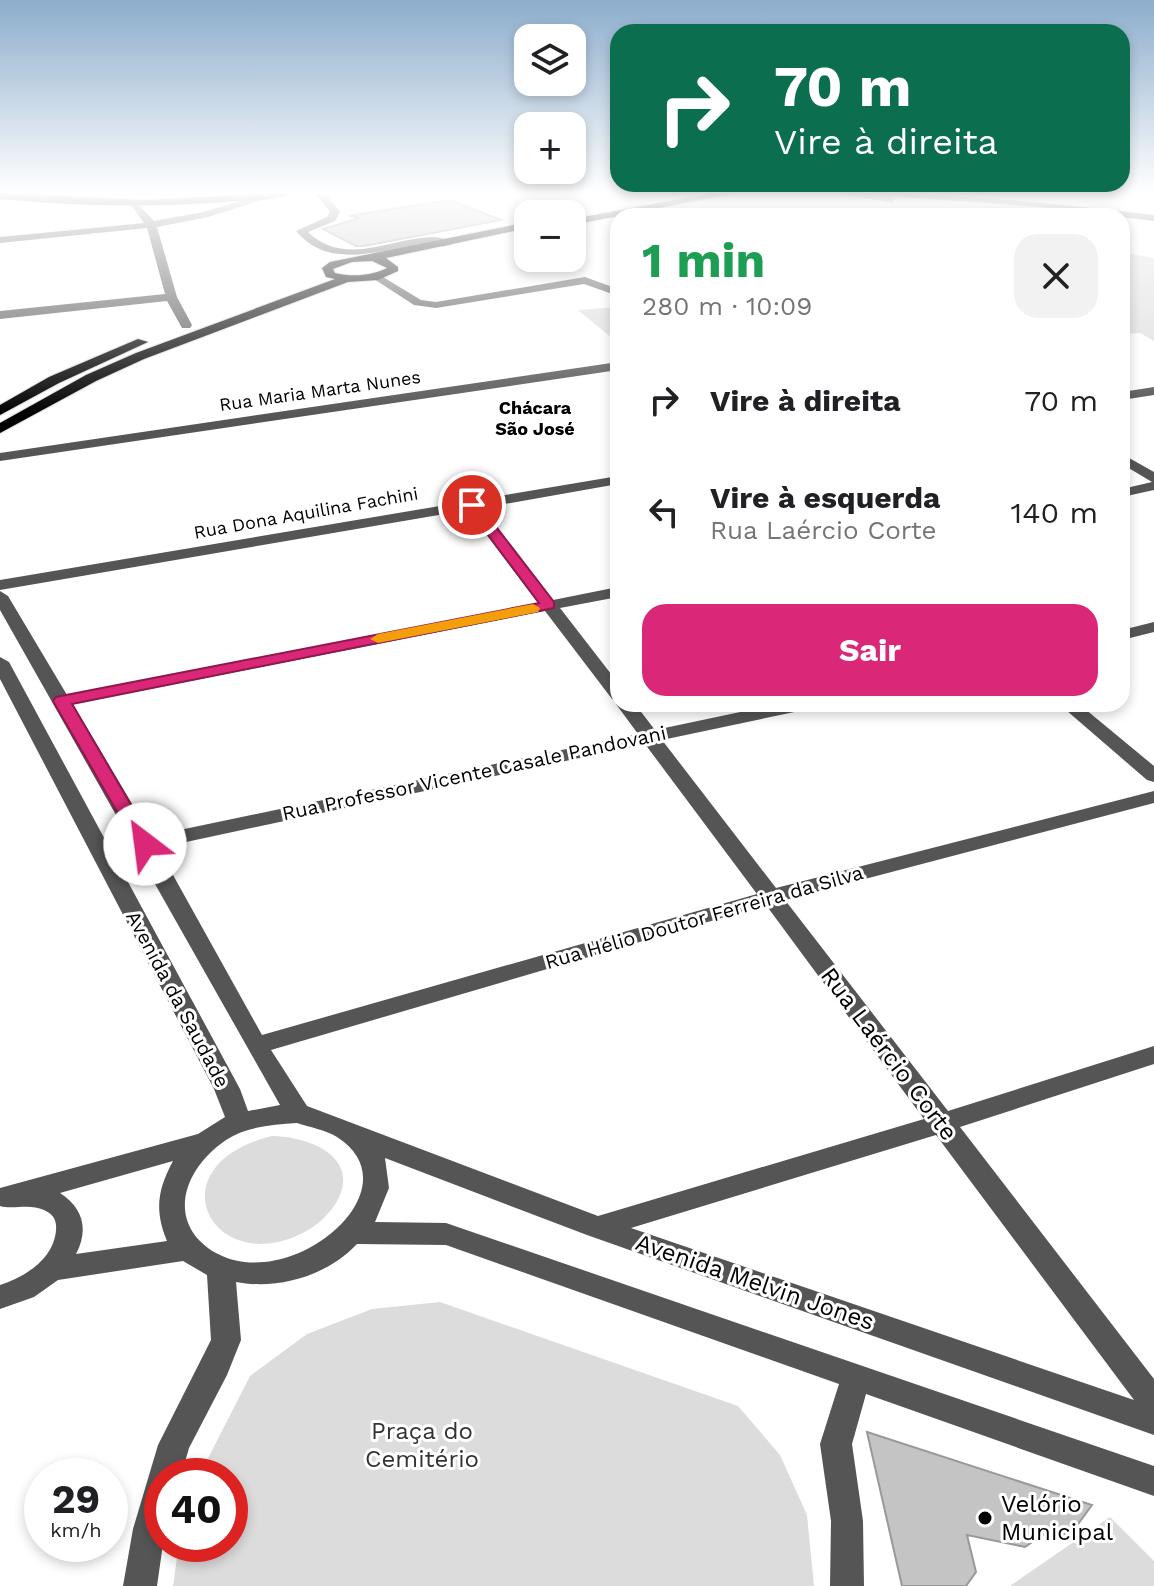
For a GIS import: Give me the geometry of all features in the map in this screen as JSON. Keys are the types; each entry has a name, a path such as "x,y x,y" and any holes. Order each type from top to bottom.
{"main road":[{"path":"0,429 91,378 140,356 346,279 378,277 399,267"},
{"path":"0,411 102,357 312,279 327,268 330,275 346,279"}],"street":[{"path":"163,267 171,297 186,325"},
{"path":"378,277 418,303 436,305 585,280 610,290"},
{"path":"0,315 171,297"},
{"name":"Rua Maria Marta Nunes","path":"0,457 610,367"},
{"path":"1130,395 1154,391"},
{"name":"Rua Maria Marta Nunes","path":"0,448 27,452"},
{"path":"1130,463 1154,478"},
{"name":"Rua Dona Aquilina Fachini","path":"0,585 610,481"},
{"path":"1130,491 1154,486"},
{"path":"472,505 610,685"},
{"path":"62,701 610,594"},
{"path":"0,596 145,844 256,1046 298,1113"},
{"path":"1130,633 1154,627"},
{"name":"Avenida da Saudade","path":"0,662 227,1089 238,1119 233,1125"},
{"name":"Rua Laércio Corte","path":"631,712 1154,1403"},
{"name":"Rua Professor Vicente Casale Pandovani","path":"145,844 765,712"},
{"path":"1078,712 1154,776"},
{"name":"Rua Hélio Doutor Ferreira da Silva","path":"256,1046 770,897 1154,797"},
{"path":"597,1227 942,1123 1154,1055"},
{"path":"298,1113 340,1125 357,1137 372,1158 377,1182 371,1208 355,1233 328,1255 293,1269 256,1274 221,1268 203,1261 188,1249 174,1229 169,1207 173,1184 185,1161 204,1142 233,1125 265,1115 298,1113"},
{"name":"Avenida Melvin Jones","path":"357,1137 597,1227 1154,1421"},
{"path":"3,1198 204,1142"},
{"path":"0,1297 36,1284 55,1269 67,1252 71,1234 68,1218 59,1206 44,1198 26,1195 3,1198"},
{"path":"355,1233 446,1234 1154,1481"},
{"path":"55,1269 188,1249"},
{"path":"170,1458 226,1340 221,1268"},
{"path":"847,1586 847,1521 836,1444 857,1375"},
{"path":"140,1586 144,1561"}],"green space":[{"path":"1130,267 1154,267 1154,341 1140,333 1130,334"},
{"path":"610,308 610,336 578,310"},
{"path":"272,1136 301,1140 328,1152 342,1173 342,1187 328,1214 300,1234 263,1244 238,1240 218,1228 207,1210 205,1189 215,1169 236,1150"},
{"name":"Praça do Cemitério","path":"440,1302 738,1406 780,1455 807,1515 814,1586 173,1586 176,1562 248,1562 248,1458 208,1458 250,1376 307,1334 372,1309"},
{"path":"1110,1517 1154,1561 1154,1586 1010,1586"}],"building":[{"name":"Velório Municipal","path":"867,1432 1092,1505 1070,1535 1047,1532 1025,1547 967,1535 976,1572 966,1586 902,1586"}],"slow traffic":[{"path":"378,639 533,608"}],"place":[{"name":"Velório Municipal","path":"985,1518"}],"district":[{"name":"Chácara São José","path":"535,418"}],"route":[{"path":"145,844 62,701 549,605 472,505"}]}
